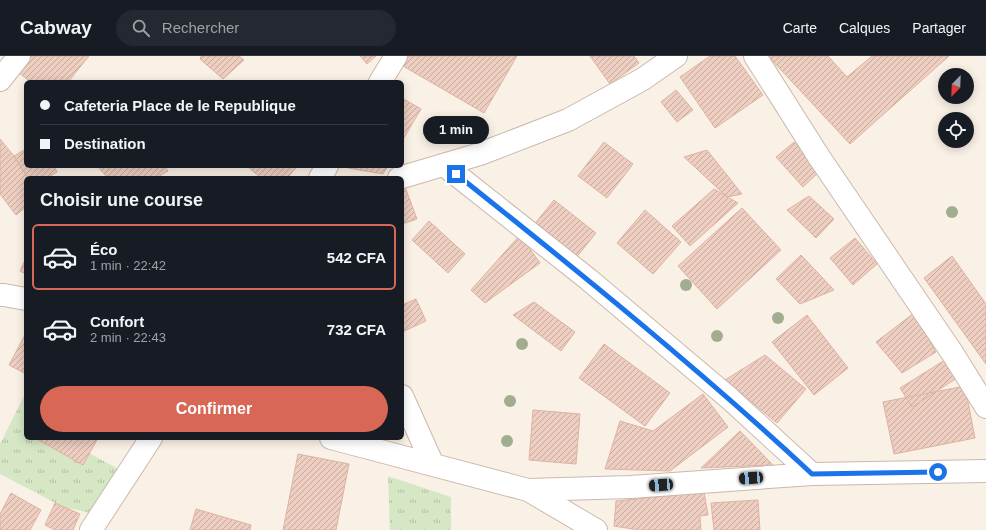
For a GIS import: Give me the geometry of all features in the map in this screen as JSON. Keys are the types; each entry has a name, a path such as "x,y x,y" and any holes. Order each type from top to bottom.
{"street":[{"path":"0,80 19,56"},
{"path":"381,80 396,56"},
{"path":"404,177 480,154 568,120 643,79 676,56"},
{"path":"755,56 819,157 953,354 986,407"},
{"path":"444,165 606,294 729,398 812,474"},
{"path":"1,294 24,299"},
{"path":"404,400 433,464"},
{"path":"91,530 150,440"},
{"path":"339,440 528,490 596,530"},
{"path":"528,490 631,487 812,474 986,471"}],"green space":[{"path":"24,396 24,440 70,440 69,442 122,471 95,514 63,507 0,474 0,444"},
{"path":"388,476 451,497 451,530 390,530"}],"building":[{"path":"32,56 89,56 70,80 28,80 19,73"},
{"path":"201,56 239,56 244,60 223,79 200,59"},
{"path":"360,56 376,56 367,64"},
{"path":"409,56 517,56 484,113 403,66"},
{"path":"590,56 634,56 639,63 610,84"},
{"path":"710,56 735,56 763,95 715,128 680,77"},
{"path":"768,56 828,56 847,77 872,56 949,56 850,144"},
{"path":"676,90 693,110 677,122 661,102"},
{"path":"404,99 421,109 404,138"},
{"path":"0,139 14,156 27,176 24,176 24,209 16,215 0,194"},
{"path":"604,142 633,164 607,198 578,176"},
{"path":"794,142 820,171 803,187 776,157"},
{"path":"24,150 24,168 55,168 57,172 50,176 27,176 14,156"},
{"path":"707,150 742,194 727,197 684,157"},
{"path":"99,168 166,168 168,171 159,176 106,176"},
{"path":"249,168 296,168 289,176 259,176"},
{"path":"348,168 387,168 383,174"},
{"path":"404,184 417,219 404,223"},
{"path":"714,189 738,203 690,246 672,226"},
{"path":"809,196 834,219 816,238 787,210"},
{"path":"554,200 596,233 575,259 533,226"},
{"path":"742,208 781,250 717,309 678,266"},
{"path":"645,210 681,242 653,274 617,243"},
{"path":"429,221 465,254 448,273 412,240"},
{"path":"520,235 540,263 485,303 471,290"},
{"path":"855,238 877,264 853,285 830,258"},
{"path":"801,255 834,290 800,304 776,279"},
{"path":"952,256 986,304 986,364 924,278"},
{"path":"24,262 24,273 20,271"},
{"path":"416,299 426,321 404,331 404,304"},
{"path":"534,302 575,332 561,351 513,315"},
{"path":"914,313 936,352 902,373 876,342"},
{"path":"807,315 848,368 814,395 772,342"},
{"path":"24,337 24,373 9,365"},
{"path":"604,344 670,393 645,426 579,378"},
{"path":"765,355 806,389 777,423 725,380"},
{"path":"945,360 957,378 912,407 900,388"},
{"path":"965,386 975,438 894,454 883,402"},
{"path":"703,394 728,427 670,471 605,469 620,421 653,431"},
{"path":"533,410 580,414 576,464 529,460"},
{"path":"740,431 773,465 701,468"},
{"path":"39,440 97,440 83,465"},
{"path":"298,454 349,464 336,530 283,530"},
{"path":"704,492 708,515 700,516 701,530 639,530 614,526 616,501"},
{"path":"11,493 41,510 30,530 0,530 0,514"},
{"path":"758,500 760,530 714,530 711,503"},
{"path":"55,503 80,514 73,530 55,530 45,525"},
{"path":"196,509 251,525 250,530 190,530"}],"route":[{"path":"456,174 588,279 729,398 812,474 938,472"}]}
